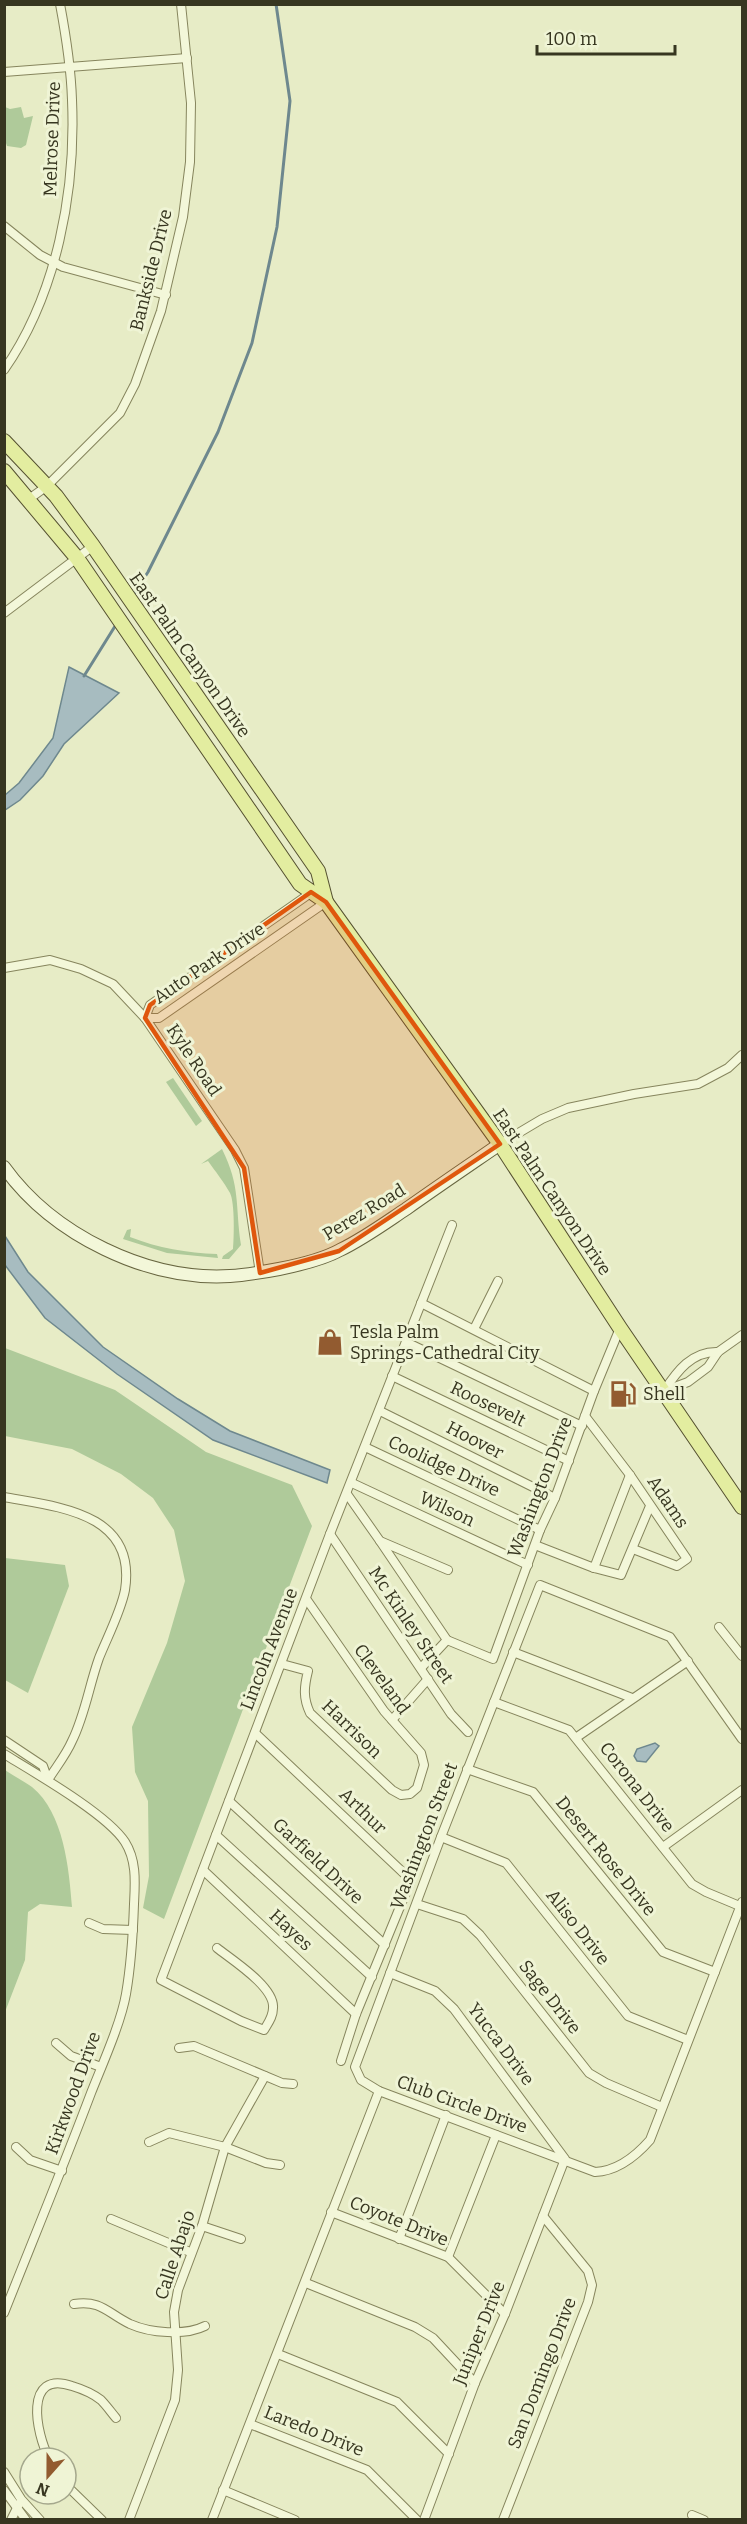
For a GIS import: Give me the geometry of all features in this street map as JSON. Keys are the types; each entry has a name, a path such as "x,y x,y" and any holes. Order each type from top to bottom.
{"main road":[{"name":"East Palm Canyon Drive","path":"4,441 47,486 93,546 318,871 317,888 326,902 500,1144 620,1328 742,1507"},
{"name":"East Palm Canyon Drive","path":"4,471 77,558 300,884 317,888"},
{"name":"Perez Road","path":"4,1167 36,1202 65,1226 121,1255 159,1268 191,1275 229,1276 260,1273 298,1265 339,1251 370,1233 500,1144"}],"street":[{"name":"Melrose Drive","path":"4,370 24,343 40,303 53,262 66,204 72,150 70,68 60,4"},
{"name":"Bankside Drive","path":"29,499 47,486 120,413 139,375 166,295 183,217 190,162 191,103 181,4"},
{"path":"4,72 187,58"},
{"path":"4,226 53,262 166,295"},
{"path":"4,613 93,546"},
{"name":"Auto Park Drive","path":"317,888 150,1005 145,1018 159,1018 326,902"},
{"name":"Kyle Road","path":"4,968 50,960 81,969 113,984 145,1018 235,1150 244,1168 260,1273"},
{"name":"Perez Road","path":"500,1144 542,1119 568,1108 698,1084 728,1068 742,1055"},
{"name":"Lincoln Avenue","path":"216,1948 257,1979 270,1995 274,2007 270,2021 264,2030 241,2021 161,1980 307,1600 330,1534 452,1225"},
{"path":"474,1329 498,1281"},
{"path":"421,1303 594,1390"},
{"name":"Washington Drive","path":"447,1640 493,1659 540,1530 555,1498 594,1390 620,1328"},
{"path":"664,1391 688,1382 708,1367 718,1352 742,1335"},
{"path":"406,1342 582,1425"},
{"path":"664,1391 678,1370 702,1353 718,1352"},
{"name":"Roosevelt","path":"392,1376 569,1461"},
{"name":"Hoover","path":"380,1411 555,1498"},
{"name":"Adams","path":"585,1416 630,1475 687,1559 677,1566 633,1549"},
{"name":"Coolidge Drive","path":"365,1447 540,1530"},
{"path":"594,1568 630,1475"},
{"name":"Wilson","path":"352,1483 528,1565"},
{"path":"347,1494 447,1640 422,1668"},
{"path":"4,1497 77,1511 112,1535 122,1551 125,1591 93,1675 83,1714 72,1742 48,1780"},
{"path":"535,1545 594,1568 621,1575 650,1506"},
{"name":"Mc Kinley Street","path":"330,1534 451,1714 468,1732"},
{"path":"380,1541 448,1570"},
{"name":"Washington Street","path":"379,2091 361,2080 355,2067 467,1769 540,1585 670,1637 688,1661"},
{"name":"Cleveland","path":"307,1600 392,1720 421,1753 424,1764 422,1777"},
{"path":"719,1627 742,1656"},
{"path":"513,1652 632,1698"},
{"path":"577,1737 688,1661 741,1733"},
{"name":"Harrison","path":"282,1664 308,1671 304,1686 305,1702 310,1713 393,1790 401,1795 410,1794 417,1788 422,1777"},
{"path":"392,1720 428,1679"},
{"name":"Corona Drive","path":"494,1702 569,1730 577,1737 692,1884 742,1905"},
{"name":"Arthur","path":"255,1732 411,1880 357,2014 341,2061"},
{"path":"4,1740 43,1766 48,1780"},
{"path":"4,1754 33,1774 48,1780"},
{"name":"Desert Rose Drive","path":"467,1769 533,1792 663,1952 715,1972"},
{"name":"Kirkwood Drive","path":"4,2313 8,2295 62,2171 126,1997 133,1930 135,1875 133,1859 125,1842 109,1825 48,1780"},
{"path":"663,1847 742,1790"},
{"name":"Garfield Drive","path":"229,1801 385,1945"},
{"path":"216,1835 372,1977"},
{"name":"Aliso Drive","path":"441,1837 506,1863 628,2016 688,2040"},
{"name":"Hayes","path":"203,1870 357,2014"},
{"name":"Sage Drive","path":"417,1904 463,1919 480,1935 589,2073 662,2108"},
{"name":"Club Circle Drive","path":"212,2520 379,2091 595,2172 609,2171 640,2151 650,2140 742,1905"},
{"path":"89,1923 103,1929 133,1930"},
{"name":"Yucca Drive","path":"390,1973 435,1991 454,2009 565,2159"},
{"path":"56,2043 71,2056 101,2067"},
{"path":"179,2048 194,2046 265,2076 294,2084"},
{"name":"Calle Abajo","path":"129,2520 175,2400 178,2370 174,2312 190,2252 202,2226 225,2147 265,2076"},
{"path":"399,2239 446,2115"},
{"path":"149,2142 169,2133 225,2147 266,2163 280,2165"},
{"path":"448,2257 496,2135"},
{"path":"16,2147 30,2160 62,2171"},
{"name":"Juniper Drive","path":"424,2520 475,2383 505,2314 565,2159"},
{"name":"Coyote Drive","path":"331,2212 448,2257 505,2314"},
{"name":"San Domingo Drive","path":"503,2520 588,2302 592,2285 588,2271 543,2216"},
{"path":"111,2220 190,2252"},
{"path":"202,2226 242,2240"},
{"path":"306,2283 415,2327 433,2338 475,2383"},
{"path":"74,2304 89,2302 100,2305 130,2324 149,2330 194,2331 205,2326"},
{"path":"278,2354 397,2402 449,2454"},
{"path":"44,2446 37,2430 36,2411 38,2399 44,2390 53,2384 66,2384 90,2392 101,2400 116,2418"},
{"name":"Laredo Drive","path":"250,2424 367,2470 417,2520"},
{"path":"4,2472 18,2494"},
{"path":"4,2490 26,2520"},
{"path":"223,2490 295,2520"},
{"path":"78,2497 102,2520"},
{"path":"11,2520 18,2504"},
{"path":"27,2506 40,2520"},
{"path":"692,2515 704,2520"}],"highlighted area":[{"path":"311,892 326,902 500,1144 339,1251 260,1273 244,1168 145,1018 150,1005"}],"green space":[{"path":"5,107 10,109 21,107 24,118 33,116 26,145 21,148 7,146"},
{"path":"173,1078 202,1121 196,1126 166,1082"},
{"path":"222,1149 235,1186 241,1245 229,1259 222,1259 233,1249 232,1198 208,1161 201,1164"},
{"path":"131,1229 130,1237 141,1241 173,1249 217,1254 218,1258 167,1253 123,1239 127,1230"},
{"path":"5,1348 115,1390 206,1452 292,1485 312,1526 164,1919 143,1908 149,1876 148,1801 135,1772 132,1727 167,1643 185,1581 174,1530 153,1498 121,1474 72,1449 5,1436"},
{"path":"5,1558 65,1565 69,1586 28,1693 5,1680"},
{"path":"5,1770 32,1787 51,1811 63,1842 72,1907 40,1904 28,1912 25,1960 5,2012"}],"shaded area":[{"path":"69,667 119,693 64,744 43,776 20,800 5,810 5,795 19,783 53,738"},
{"path":"5,1236 28,1272 103,1347 178,1399 230,1431 330,1470 327,1483 213,1440 117,1374 45,1318 5,1265"},
{"path":"655,1743 659,1746 646,1762 637,1761 634,1756 637,1749"}],"waterway":[{"path":"132,597 148,572 218,432 252,343 277,227 290,101 276,4"},
{"path":"84,676 117,623"}],"place":[{"name":"Tesla Palm Springs-Cathedral City","path":"330,1342"},
{"name":"Shell","path":"623,1394"}]}
